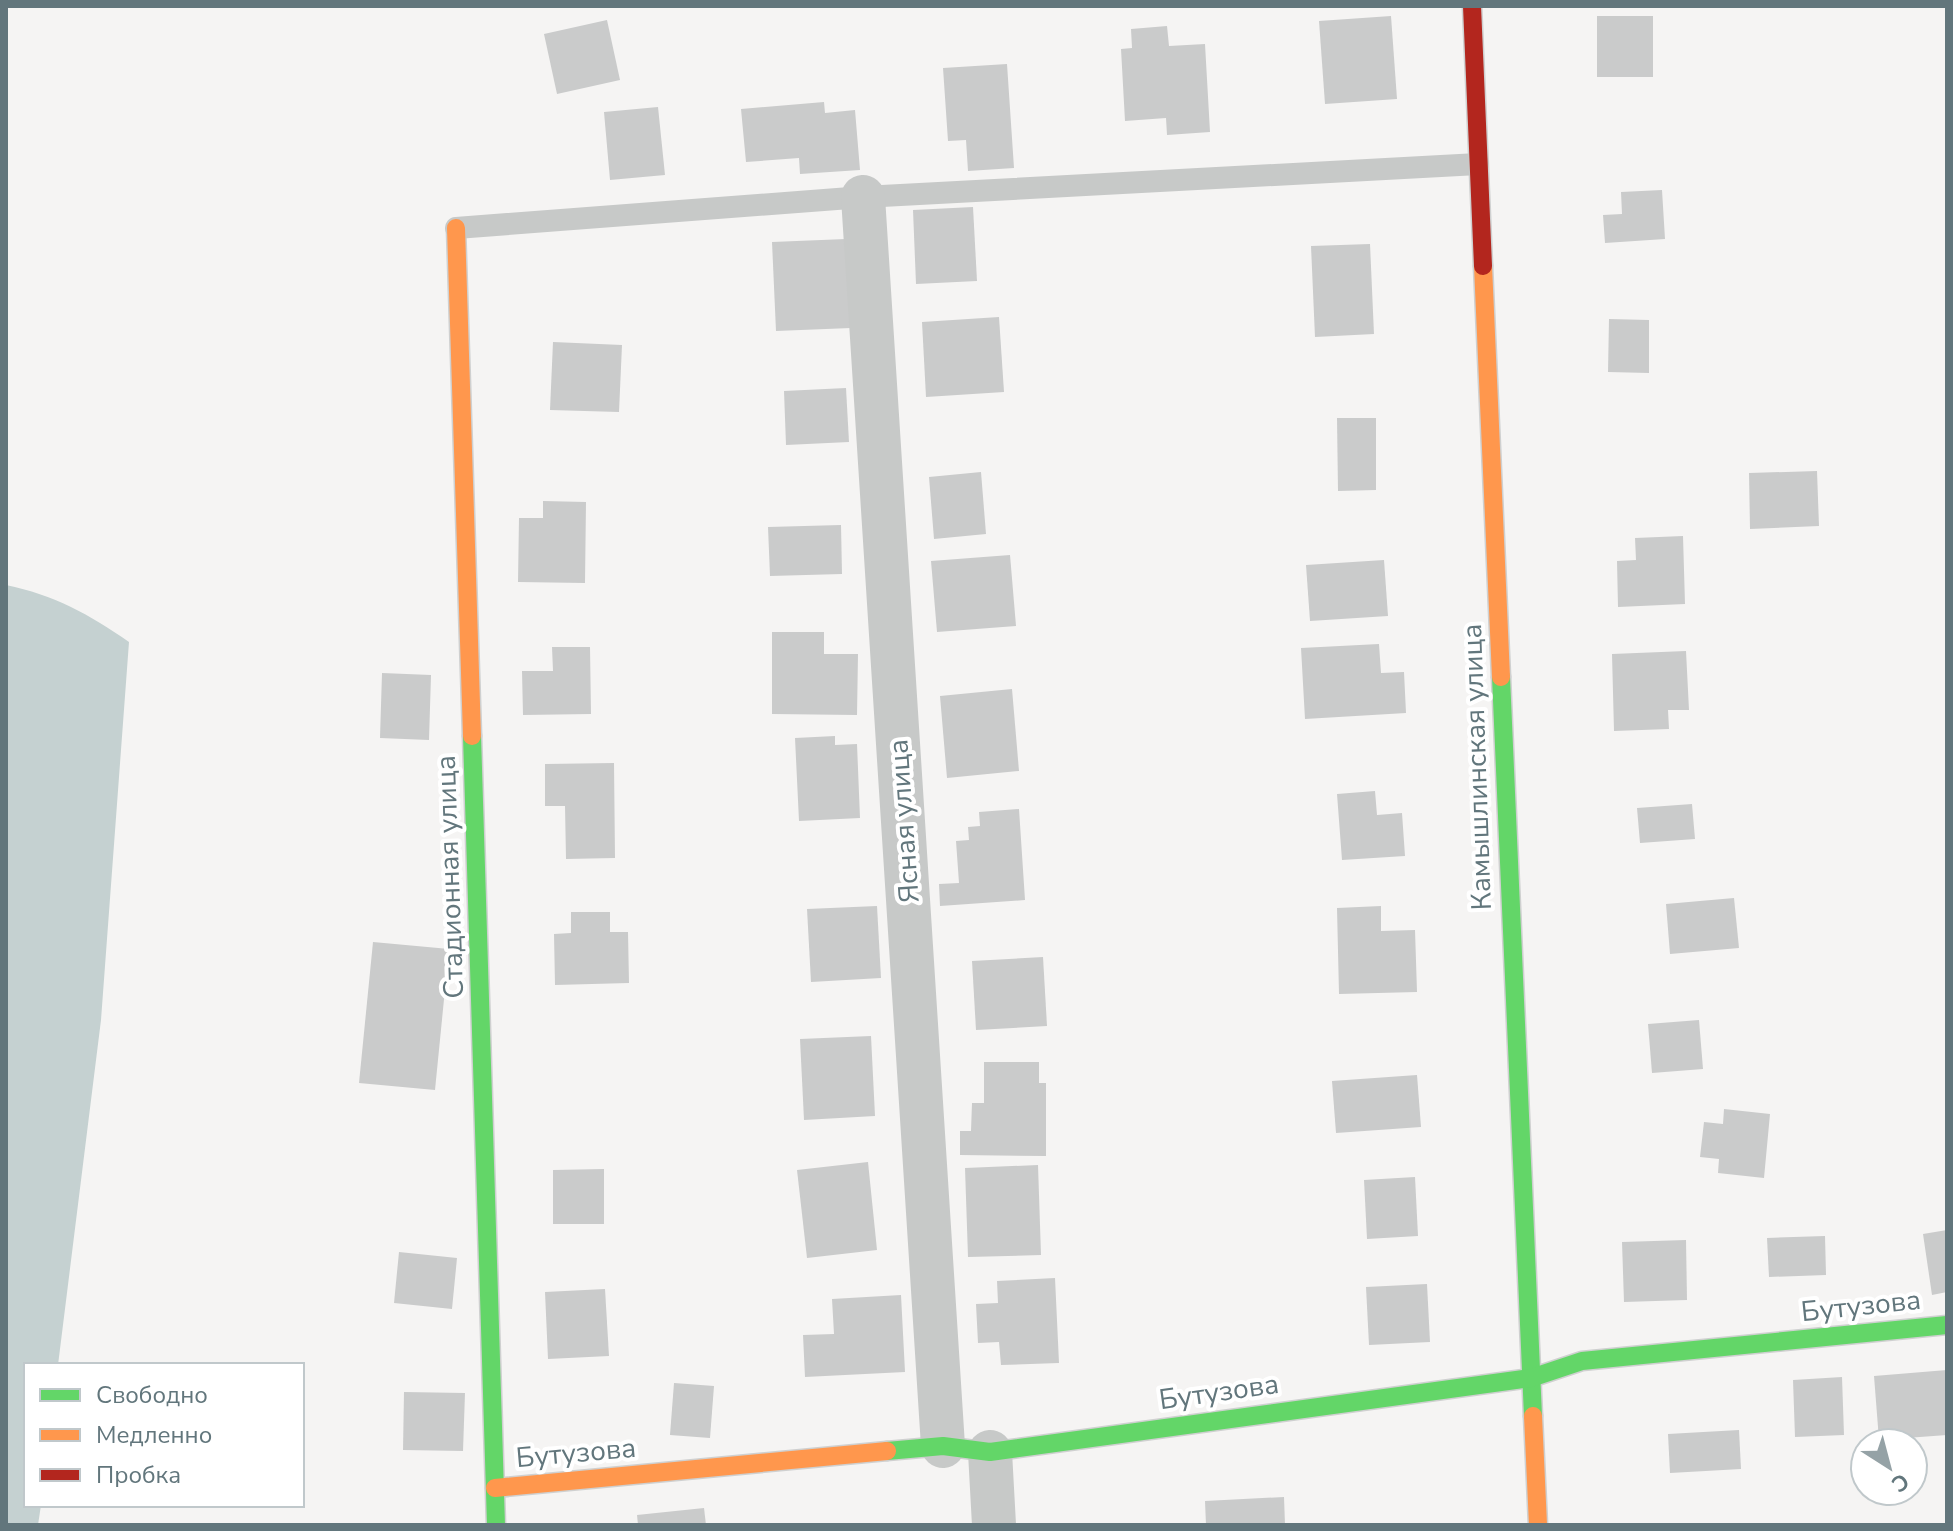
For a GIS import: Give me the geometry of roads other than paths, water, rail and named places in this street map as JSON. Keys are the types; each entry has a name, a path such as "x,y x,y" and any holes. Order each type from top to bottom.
{"street":[{"name":"Камышлинская улица","path":"1472,6 1538,1525"},
{"name":"Ясная улица","path":"863,197 943,1446"},
{"name":"Стадионная улица","path":"456,228 496,1525"},
{"name":"Бутузова","path":"495,1488 943,1446 990,1452 1531,1378 1582,1361 1947,1325"},
{"path":"990,1452 994,1525"}],"lane":[{"path":"456,228 863,197 1478,164"}]}
